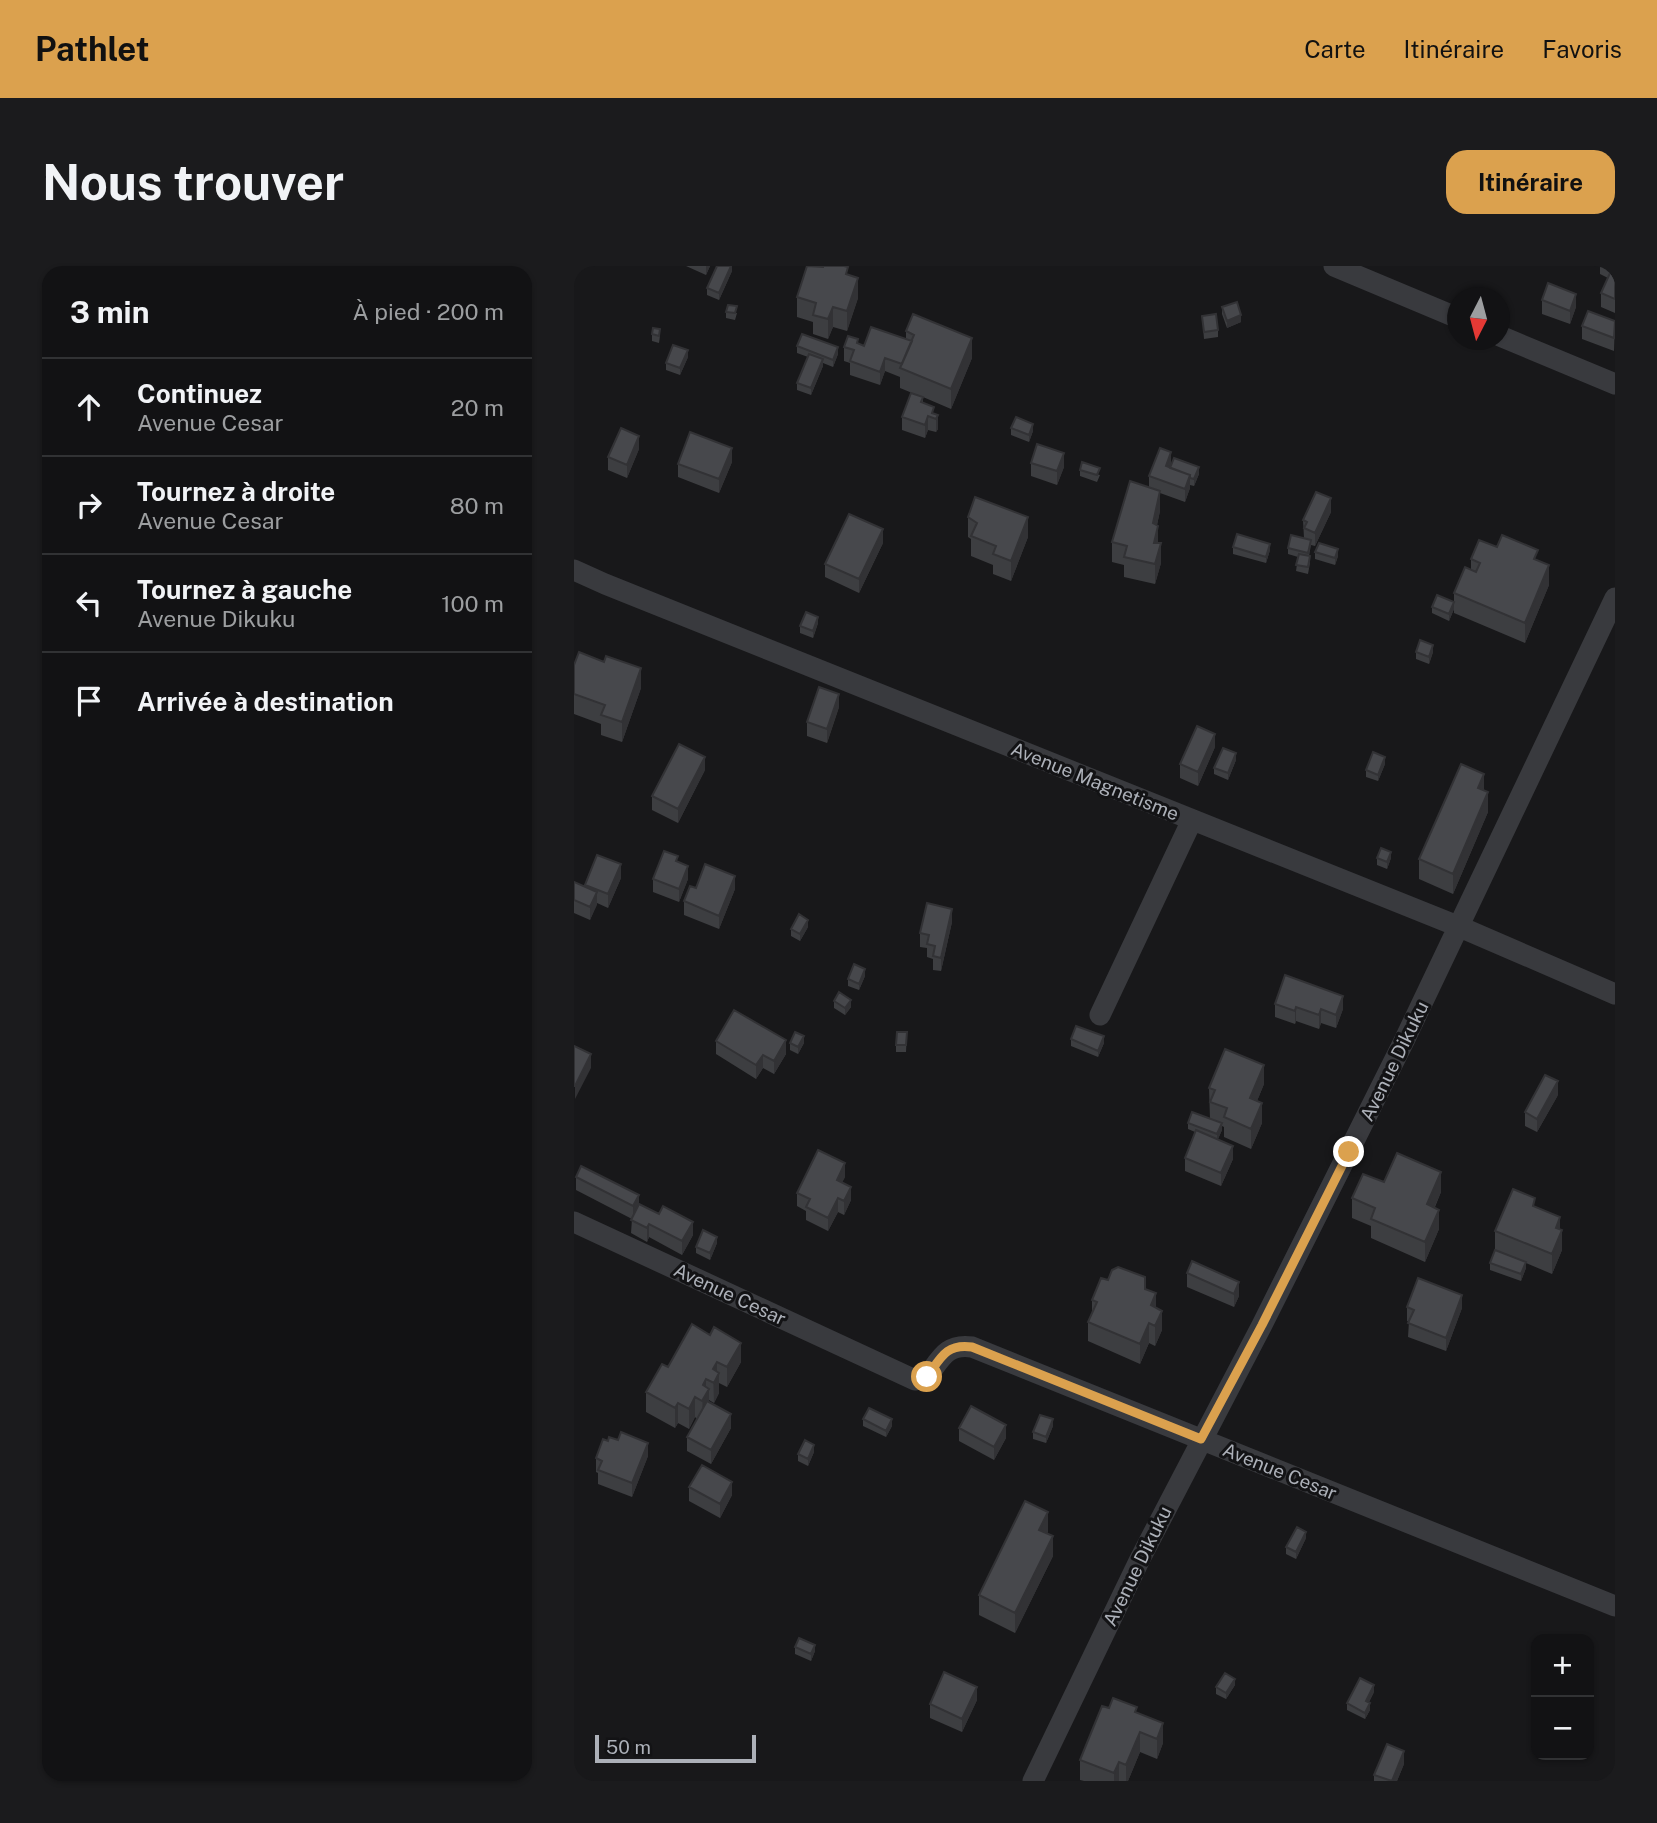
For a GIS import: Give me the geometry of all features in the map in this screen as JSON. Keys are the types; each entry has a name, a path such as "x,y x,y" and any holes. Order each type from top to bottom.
{"street":[{"path":"1334,266 1447,313"},
{"path":"1510,339 1615,384"},
{"name":"Avenue Magnetisme","path":"574,570 617,590 1460,927 1615,994"},
{"name":"Avenue Dikuku","path":"1033,1781 1140,1559 1275,1300 1460,927 1615,598"},
{"path":"1100,1015 1192,820"},
{"name":"Avenue Cesar","path":"574,1222 915,1380 927,1377 937,1361 950,1349 956,1346 972,1347 1615,1606"}],"building":[{"path":"717,266 731,266 719,293 707,288"},
{"path":"807,266 844,266 848,267 846,274 858,278 847,311 833,307 828,319 813,315 816,303 797,297"},
{"path":"1610,273 1615,275 1615,299 1601,293"},
{"path":"1548,283 1576,294 1570,311 1542,300"},
{"path":"1237,302 1241,315 1227,321 1222,307"},
{"path":"728,305 737,306 735,313 726,312"},
{"path":"1588,311 1615,321 1614,338 1582,326"},
{"path":"913,314 972,338 951,389 900,368 914,335 906,331"},
{"path":"1216,314 1218,330 1204,332 1202,316"},
{"path":"871,327 912,341 902,364 885,358 880,372 850,361 854,350 844,347 848,336 858,339 857,343 864,346"},
{"path":"653,328 660,329 659,336 652,334"},
{"path":"802,334 838,347 833,360 797,346"},
{"path":"673,345 688,350 680,368 666,363"},
{"path":"809,354 823,359 811,388 797,383"},
{"path":"911,393 923,397 921,402 934,407 932,413 938,415 936,419 928,416 925,425 902,417"},
{"path":"1016,417 1033,424 1029,435 1011,428"},
{"path":"621,428 639,436 627,465 608,457"},
{"path":"690,432 732,448 719,479 678,464"},
{"path":"1037,444 1064,453 1057,471 1031,463"},
{"path":"1160,448 1171,452 1166,466 1190,475 1185,489 1149,476"},
{"path":"1174,458 1199,467 1194,479 1170,468"},
{"path":"1082,462 1100,468 1097,475 1080,470"},
{"path":"1130,481 1160,491 1153,523 1158,526 1154,543 1161,543 1155,564 1124,557 1127,546 1112,542"},
{"path":"1316,492 1331,498 1315,533 1304,528 1307,522 1303,520"},
{"path":"975,497 1028,517 1011,561 993,554 996,546 971,536 977,523 968,517"},
{"path":"849,514 883,529 859,579 825,564"},
{"path":"1237,534 1270,544 1266,557 1233,547"},
{"path":"1291,535 1311,540 1308,553 1288,548"},
{"path":"1502,535 1538,550 1534,559 1549,565 1525,623 1454,593 1465,567 1476,572 1480,563 1471,559 1479,540 1497,547"},
{"path":"1319,543 1338,549 1335,558 1315,552"},
{"path":"1299,554 1310,556 1308,567 1296,565"},
{"path":"1437,595 1454,602 1449,614 1432,607"},
{"path":"806,612 818,617 813,631 800,626"},
{"path":"1420,640 1433,645 1429,657 1416,652"},
{"path":"579,652 604,662 606,656 641,668 622,722 601,715 605,705 574,694 574,665"},
{"path":"819,687 839,694 827,729 807,722"},
{"path":"1197,726 1215,734 1198,772 1180,764"},
{"path":"679,744 705,757 678,809 652,796"},
{"path":"1223,748 1236,753 1228,773 1214,768"},
{"path":"1373,752 1385,757 1378,775 1366,770"},
{"path":"1461,764 1484,774 1478,788 1488,792 1453,874 1419,859"},
{"path":"1381,848 1391,852 1387,862 1377,858"},
{"path":"664,851 678,856 676,861 688,866 679,889 653,879"},
{"path":"597,855 621,864 608,894 585,885"},
{"path":"705,864 735,876 719,916 684,901 690,886 696,888"},
{"path":"574,882 597,892 590,907 574,900"},
{"path":"927,903 952,909 941,958 933,956 935,946 927,944 929,935 920,933"},
{"path":"799,914 808,920 800,934 791,929"},
{"path":"854,964 865,969 859,984 848,979"},
{"path":"1285,975 1343,996 1336,1015 1321,1009 1319,1015 1296,1007 1295,1011 1275,1004"},
{"path":"839,992 851,1000 845,1008 834,1001"},
{"path":"734,1010 786,1040 774,1061 763,1055 756,1065 716,1041"},
{"path":"1076,1026 1104,1036 1098,1051 1071,1039"},
{"path":"795,1032 804,1036 798,1047 790,1043"},
{"path":"897,1032 907,1032 906,1045 896,1045"},
{"path":"574,1046 591,1054 575,1086 574,1086"},
{"path":"1225,1049 1264,1065 1250,1098 1262,1103 1251,1129 1224,1117 1227,1108 1210,1102 1215,1090 1209,1088"},
{"path":"1545,1075 1558,1081 1537,1119 1525,1112"},
{"path":"1192,1112 1222,1123 1217,1134 1188,1123"},
{"path":"1196,1130 1233,1146 1221,1173 1185,1158"},
{"path":"818,1150 845,1163 837,1180 851,1187 844,1201 838,1198 828,1218 806,1207 810,1199 797,1193"},
{"path":"1397,1153 1441,1172 1427,1204 1439,1210 1425,1242 1371,1219 1375,1208 1352,1198 1363,1174 1384,1182"},
{"path":"581,1166 639,1195 633,1206 576,1177"},
{"path":"1513,1189 1535,1198 1533,1206 1560,1217 1556,1228 1562,1230 1552,1254 1495,1231"},
{"path":"639,1204 659,1214 663,1206 693,1222 682,1241 649,1224 647,1228 631,1220"},
{"path":"703,1230 717,1237 710,1253 696,1247"},
{"path":"1495,1250 1526,1262 1521,1274 1490,1263"},
{"path":"1192,1261 1239,1282 1234,1294 1187,1273"},
{"path":"1118,1267 1145,1277 1145,1289 1156,1293 1151,1305 1162,1311 1155,1326 1149,1323 1140,1344 1088,1322 1097,1302 1092,1300 1101,1278 1108,1280 1112,1270"},
{"path":"1418,1278 1462,1295 1446,1338 1408,1323 1414,1310 1407,1307"},
{"path":"692,1324 710,1335 714,1327 741,1343 727,1367 717,1362 713,1369 719,1373 714,1383 706,1379 703,1385 709,1389 702,1401 695,1397 689,1409 678,1403 675,1408 646,1392 662,1364 668,1367"},
{"path":"707,1401 731,1414 711,1450 687,1437"},
{"path":"971,1406 1006,1425 994,1447 959,1428"},
{"path":"869,1408 892,1419 886,1431 863,1419"},
{"path":"1040,1415 1053,1419 1046,1437 1033,1432"},
{"path":"621,1432 648,1443 632,1483 598,1470 602,1461 596,1458 603,1439 608,1441 609,1437 618,1440"},
{"path":"805,1440 814,1445 808,1459 798,1454"},
{"path":"702,1465 732,1482 720,1504 689,1487"},
{"path":"1025,1501 1048,1512 1039,1530 1053,1536 1015,1613 979,1595"},
{"path":"1297,1527 1306,1532 1296,1552 1286,1547"},
{"path":"799,1638 815,1645 811,1654 795,1647"},
{"path":"944,1672 977,1687 962,1719 930,1704"},
{"path":"1225,1673 1235,1679 1226,1693 1216,1687"},
{"path":"1360,1678 1374,1685 1366,1701 1370,1703 1365,1713 1347,1703"},
{"path":"1113,1698 1137,1707 1135,1712 1163,1723 1157,1739 1140,1732 1126,1765 1119,1762 1114,1773 1080,1760 1102,1706 1109,1708"},
{"path":"1387,1744 1404,1751 1392,1781 1374,1775"}],"route":[{"path":"927,1377 944,1353 956,1346 972,1347 1201,1439 1349,1152"}]}
